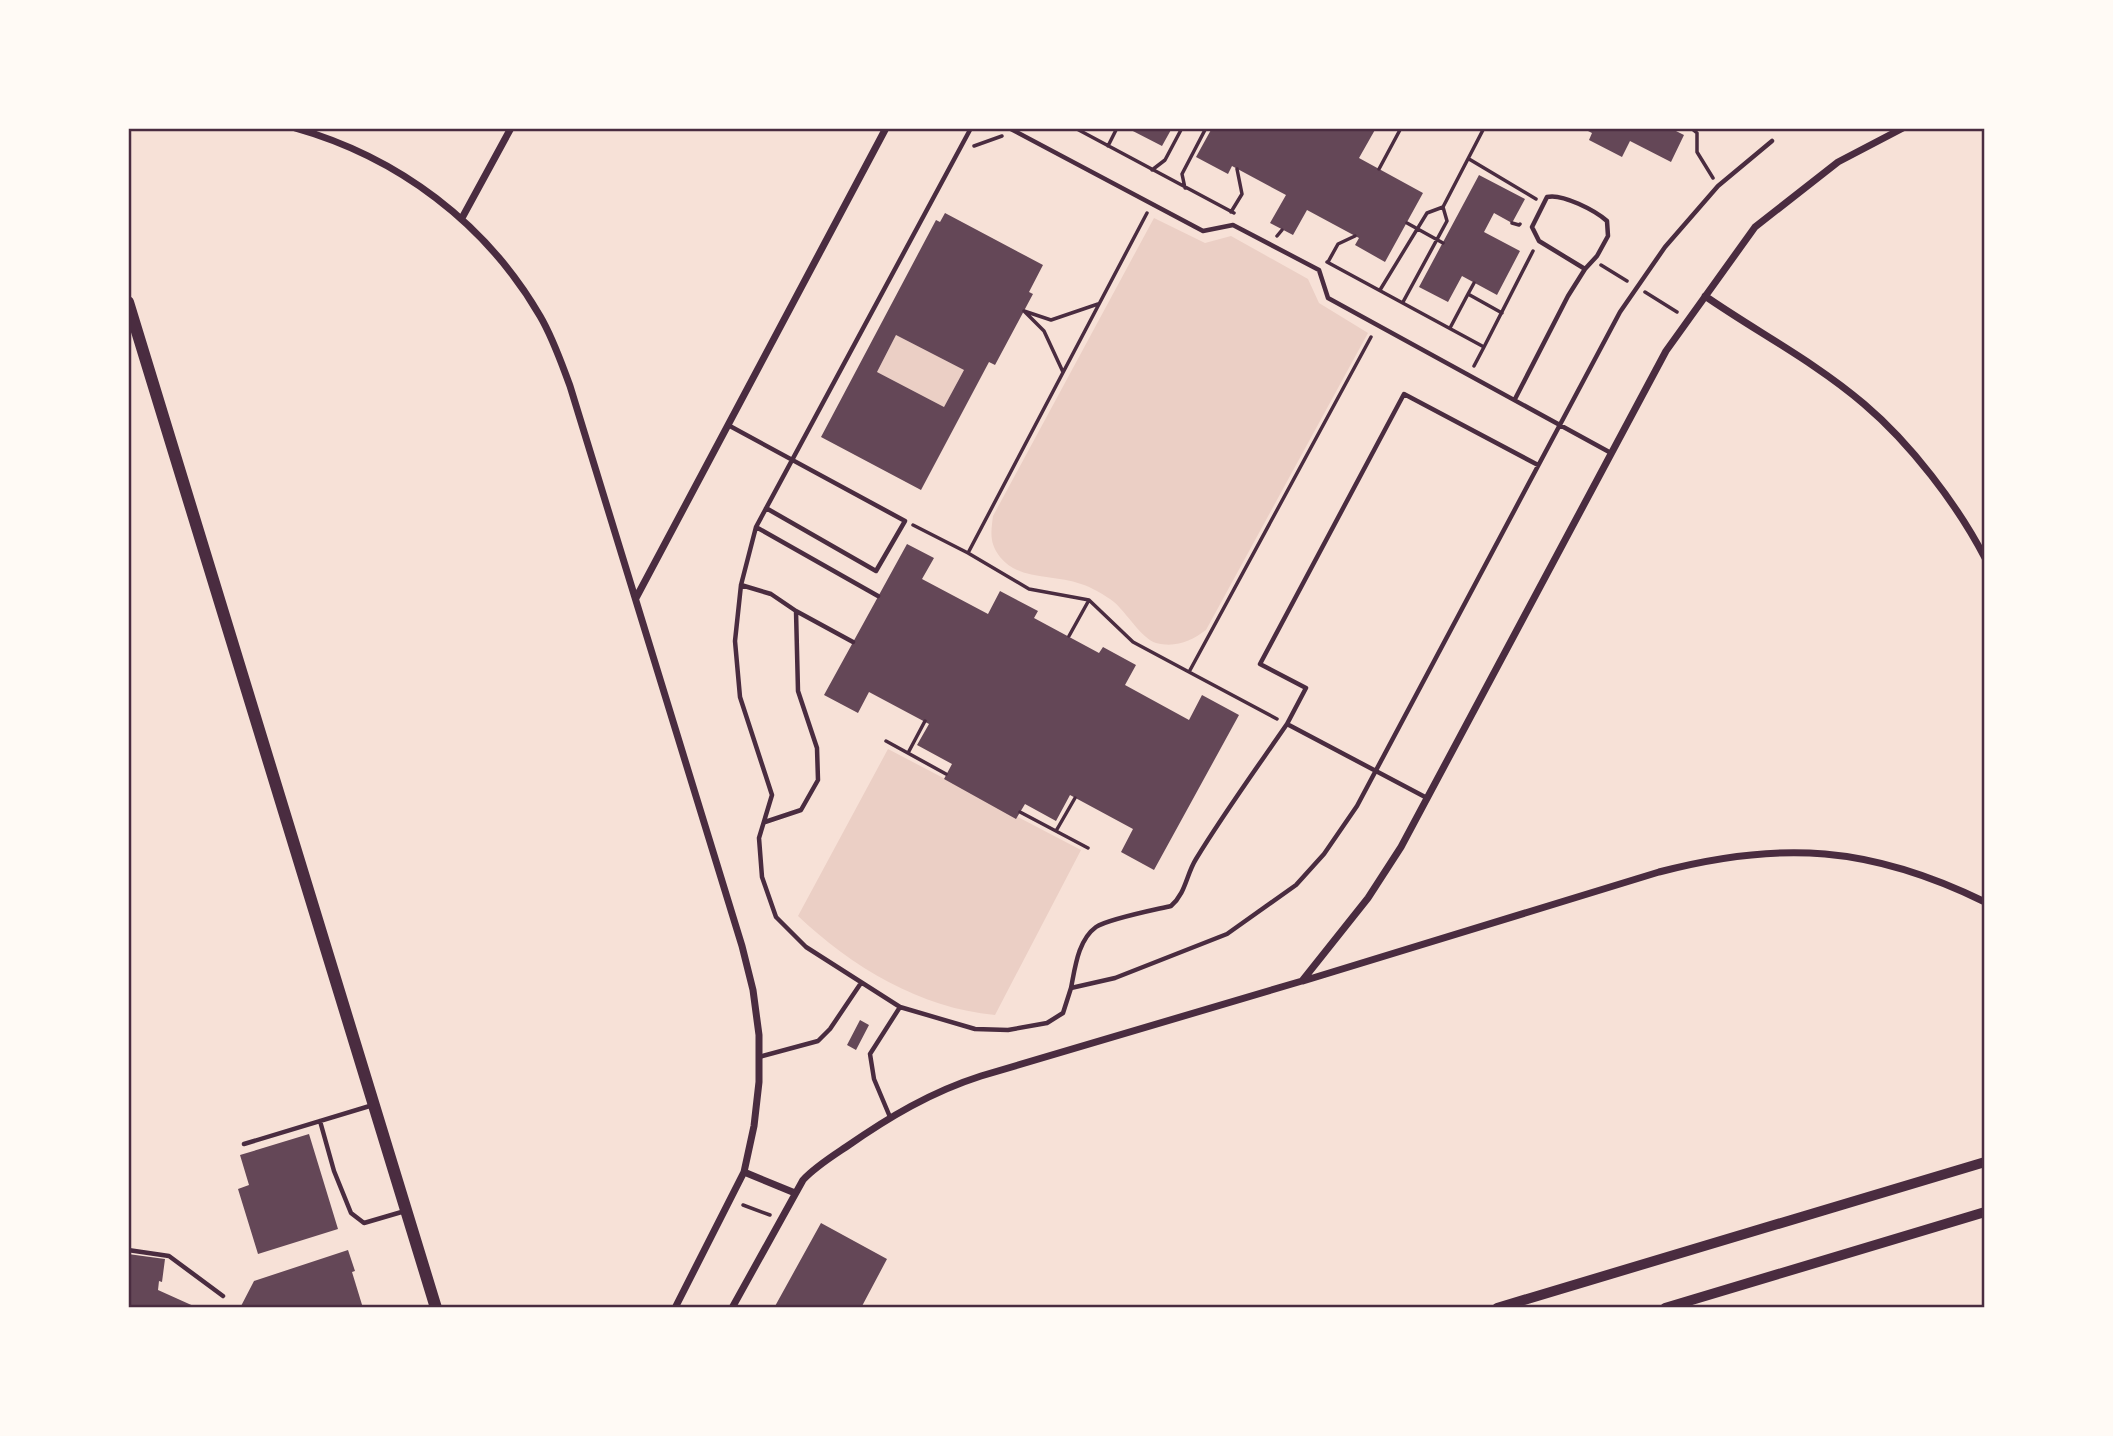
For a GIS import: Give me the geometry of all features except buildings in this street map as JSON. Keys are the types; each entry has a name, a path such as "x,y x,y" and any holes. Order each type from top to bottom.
{"main road":[{"path":"128,302 436,1308"},
{"path":"1497,1308 1985,1162"},
{"path":"1665,1308 1985,1212"}],"street":[{"path":"295,128 364,152 392,167 463,218 513,276 541,318 570,386 741,946 756,1011 760,1057 757,1109 744,1172 675,1308"},
{"path":"463,218 511,128"},
{"path":"636,598 886,128"},
{"path":"1302,981 1368,898 1401,847 1666,351 1755,227 1838,162 1903,128"},
{"path":"1705,296 1805,360 1863,403 1905,445 1946,495 1985,558"},
{"path":"732,1308 808,1174 890,1116 932,1094 971,1079 1713,858 1789,851 1840,855 1920,873 1985,902"},
{"path":"744,1172 795,1193"}],"lane":[{"path":"971,128 757,527 741,585 735,641 740,697 772,795 759,838 762,877 776,917 806,947 900,1007 975,1029 1008,1030 1047,1023 1063,1013 1080,950 1096,928 1171,906 1180,897 1194,862 1287,724 1306,688 1260,664 1404,394 1538,465"},
{"path":"1009,128 1203,231 1233,225 1319,270 1328,298 1611,453"},
{"path":"1071,988 1115,978 1227,934 1296,885 1324,854 1357,806 1376,772 1560,424 1632,296 1665,247 1718,186 1772,141"},
{"path":"1515,399 1568,296 1608,236 1607,221 1601,216 1561,197 1547,197 1532,227 1539,240 1585,269"},
{"path":"727,425 905,521 876,571 766,508"},
{"path":"757,527 878,596"},
{"path":"741,585 771,594 853,642"},
{"path":"764,823 801,810 818,780 817,748 798,691 796,611"},
{"path":"1287,724 1427,798"},
{"path":"760,1057 818,1041 830,1029 861,983"},
{"path":"890,1116 874,1079 870,1054 900,1007"},
{"path":"244,1144 374,1105"},
{"path":"320,1121 334,1171 351,1213 364,1223 406,1210"},
{"path":"128,1251 169,1256 223,1296"}],"path":[{"path":"1075,128 1242,218"},
{"path":"1108,146 1117,128"},
{"path":"1152,170 1165,160 1182,128"},
{"path":"1185,188 1182,174 1206,128"},
{"path":"1379,169 1401,128"},
{"path":"1380,290 1427,213 1443,207 1483,128"},
{"path":"1691,128 1697,133 1697,152 1718,186"},
{"path":"958,152 1002,136"},
{"path":"1469,159 1544,203"},
{"path":"1231,212 1242,194 1237,169"},
{"path":"1403,302 1447,221 1443,207"},
{"path":"968,553 1147,214"},
{"path":"1406,223 1443,243"},
{"path":"1282,230 1276,236 1287,241"},
{"path":"1328,262 1338,244 1355,236"},
{"path":"1470,374 1539,240"},
{"path":"1318,257 1485,347"},
{"path":"1450,328 1474,283"},
{"path":"1468,294 1502,313"},
{"path":"1063,372 1044,331 1024,311 1051,320 1099,304"},
{"path":"1189,672 1371,337"},
{"path":"905,521 968,553 1029,589 1089,600 1133,642 1287,724"},
{"path":"1069,636 1089,600"},
{"path":"908,753 925,721"},
{"path":"886,741 946,774"},
{"path":"1056,831 1075,798"},
{"path":"1020,812 1088,848"},
{"path":"743,1205 769,1215"}],"shaded area":[{"path":"1154,218 1205,243 1231,236 1308,279 1319,303 1368,333 1206,630 1189,640 1170,645 1151,640 1114,602 1085,585 1027,573 1008,565 996,552 991,532 993,516"},
{"path":"896,335 964,370 944,407 877,372"},
{"path":"888,749 1081,850 995,1015 940,1004 889,982 841,952 798,916"}]}
